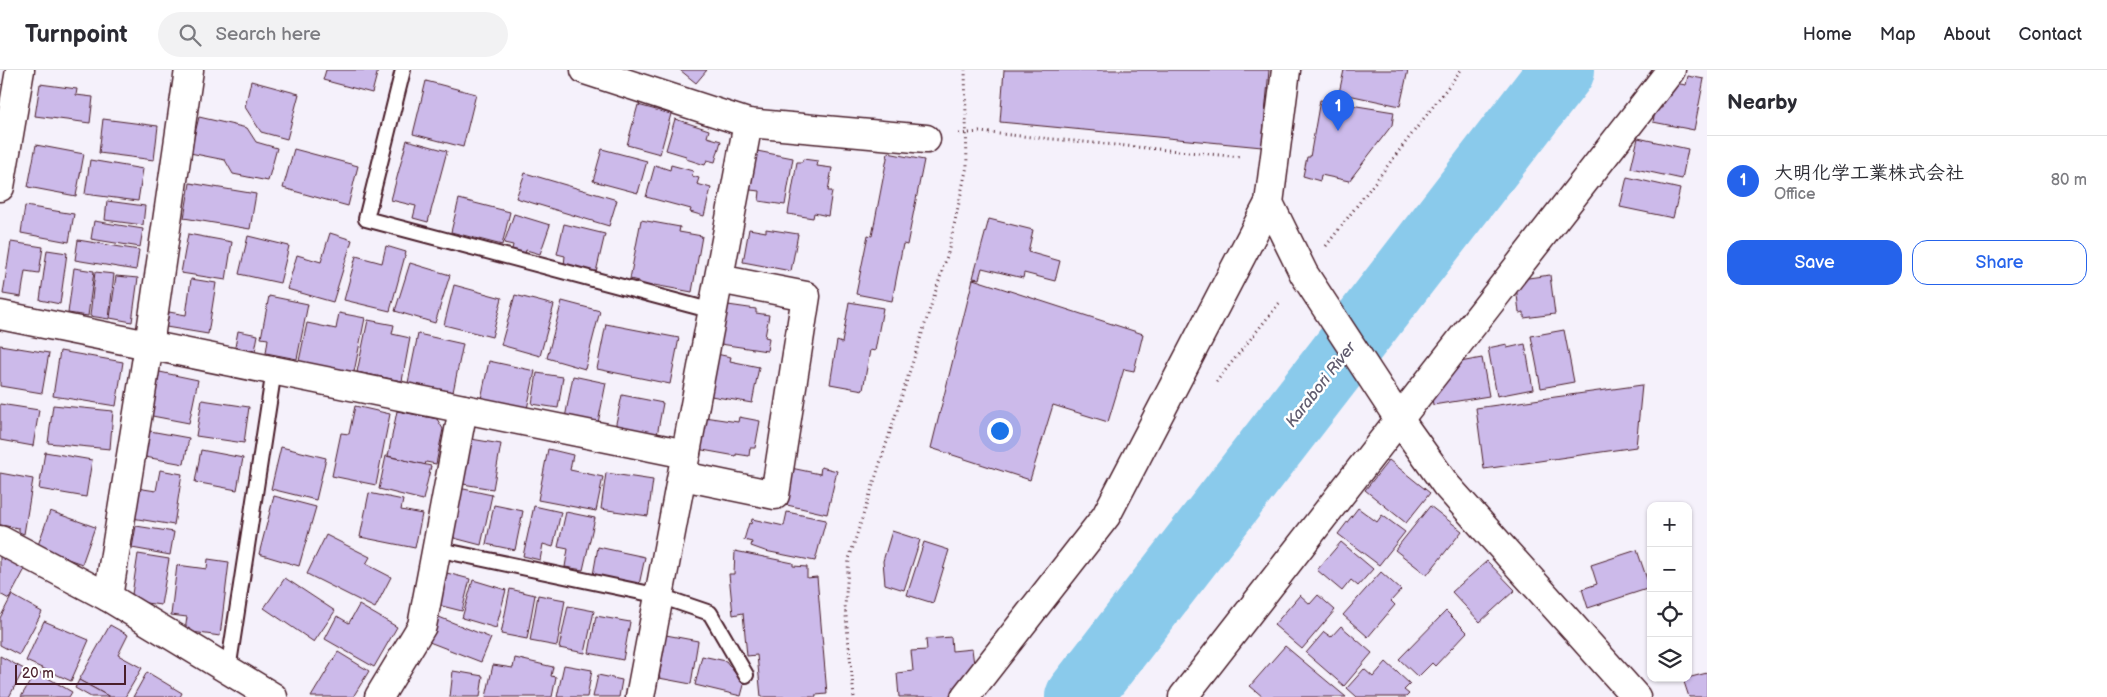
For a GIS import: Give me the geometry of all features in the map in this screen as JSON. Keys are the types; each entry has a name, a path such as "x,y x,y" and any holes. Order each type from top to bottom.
{"street":[{"path":"0,187 20,70"},
{"path":"108,597 149,345 189,70"},
{"path":"585,70 748,123 926,139"},
{"path":"965,697 1106,516 1269,204 1286,70"},
{"path":"1183,697 1671,70"},
{"path":"640,697 748,123"},
{"path":"1269,204 1308,280 1399,420 1446,485 1636,697"},
{"path":"0,315 463,409 684,465 775,495 806,296 719,279"},
{"path":"380,697 422,626 463,409"},
{"path":"0,540 108,597 273,697"}],"lane":[{"path":"403,70 366,219 713,311"},
{"path":"228,670 274,370"},
{"path":"436,549 660,596 710,613 746,674"}],"path":[{"path":"854,697 845,606 850,560 948,253 967,166 965,70"},
{"path":"1308,280 1461,70"},
{"path":"979,132 1274,160"}],"building":[{"path":"326,70 378,70 372,93 323,80"},
{"path":"680,70 707,70 696,83"},
{"path":"1004,70 1269,70 1262,147 1000,122"},
{"path":"1344,70 1408,70 1400,106 1339,93"},
{"path":"1688,76 1704,79 1694,130 1653,122 1656,107 1662,108 1664,95 1671,96 1674,83 1686,85"},
{"path":"251,81 299,94 287,139 261,132 245,107"},
{"path":"426,81 476,94 463,147 413,134"},
{"path":"40,84 77,89 76,95 93,97 90,123 35,116"},
{"path":"1320,100 1394,112 1392,125 1349,181 1321,175 1320,181 1303,176 1307,157 1310,157"},
{"path":"638,105 671,114 660,154 627,145"},
{"path":"199,117 247,128 256,142 277,148 268,181 233,174 225,160 190,153"},
{"path":"103,119 158,126 154,160 99,153"},
{"path":"675,119 709,130 707,137 721,141 715,162 707,160 705,165 686,159 686,156 666,150"},
{"path":"1638,138 1688,149 1682,179 1631,168"},
{"path":"407,140 447,151 428,222 413,218 416,206 391,200"},
{"path":"36,145 84,154 76,196 28,187"},
{"path":"294,149 358,166 348,206 283,188"},
{"path":"602,149 647,161 638,193 593,181"},
{"path":"757,151 793,158 785,205 759,201 760,191 750,190 754,154 756,155"},
{"path":"888,153 924,160 907,245 903,244 892,301 856,294 868,235 872,236"},
{"path":"803,159 818,161 817,166 832,168 828,191 832,191 828,216 814,213 813,218 788,214 797,162 802,162"},
{"path":"90,160 143,169 138,201 85,194"},
{"path":"655,165 670,170 671,165 693,171 692,176 699,178 697,184 711,188 704,216 690,212 691,209 646,197"},
{"path":"525,173 617,200 609,226 516,198"},
{"path":"1627,177 1680,189 1673,218 1620,207"},
{"path":"190,183 256,194 250,229 184,218"},
{"path":"459,199 510,212 502,245 451,232"},
{"path":"107,201 145,206 143,225 105,220"},
{"path":"25,206 74,214 69,242 21,233"},
{"path":"514,214 550,225 540,254 526,250 525,254 512,249 513,245 504,243"},
{"path":"989,219 1033,230 1028,252 1060,261 1055,281 1024,273 1023,278 982,268 979,279 973,278"},
{"path":"641,220 680,227 679,232 702,236 692,292 654,285 653,289 638,287 638,281 630,279"},
{"path":"94,221 143,229 140,247 91,239"},
{"path":"564,224 605,234 596,272 564,265 565,256 557,254"},
{"path":"749,229 766,232 766,229 798,234 791,271 743,262"},
{"path":"330,233 352,240 333,302 287,289 297,255 321,262"},
{"path":"188,234 232,242 226,280 181,273"},
{"path":"248,236 289,246 280,283 239,274"},
{"path":"78,240 139,250 136,270 75,260"},
{"path":"11,242 43,247 39,273 25,271 21,297 3,294"},
{"path":"386,246 406,252 390,311 344,300 356,256 382,263"},
{"path":"47,250 67,253 60,304 40,300"},
{"path":"410,263 450,275 435,323 395,311"},
{"path":"74,268 94,271 88,316 68,313"},
{"path":"95,272 114,274 109,319 90,316"},
{"path":"1550,275 1555,314 1524,318 1524,312 1519,313 1516,285 1521,285 1521,279"},
{"path":"116,276 138,278 132,322 110,318"},
{"path":"191,279 216,283 208,334 166,327 169,312 186,315"},
{"path":"973,279 1143,334 1134,371 1124,369 1108,422 1053,405 1030,480 931,448"},
{"path":"454,285 502,298 492,337 444,325"},
{"path":"515,295 554,305 540,356 501,345"},
{"path":"269,296 308,304 297,359 266,353 268,339 261,338"},
{"path":"562,301 600,311 585,369 547,358"},
{"path":"849,302 883,308 875,351 870,350 863,390 830,384 837,341 842,343"},
{"path":"721,304 756,309 756,313 769,315 765,337 769,338 767,351 714,343"},
{"path":"339,313 365,318 354,372 299,361 307,323 336,329"},
{"path":"368,320 394,325 392,334 410,338 402,381 357,372"},
{"path":"606,324 679,338 670,384 597,369"},
{"path":"1564,330 1574,382 1541,388 1531,336"},
{"path":"238,331 258,335 255,351 235,347"},
{"path":"418,334 463,344 453,392 408,383"},
{"path":"1507,344 1507,348 1525,344 1533,389 1497,396 1488,348"},
{"path":"0,345 49,353 42,393 0,386"},
{"path":"60,351 123,362 116,406 53,396"},
{"path":"716,354 731,357 730,361 759,367 752,403 705,395"},
{"path":"1482,358 1489,396 1433,405 1431,391 1435,385 1445,383 1444,377 1451,376 1449,364"},
{"path":"489,361 535,371 527,409 481,399"},
{"path":"155,371 198,380 189,423 147,415"},
{"path":"537,373 563,377 558,408 532,404"},
{"path":"573,376 606,383 598,423 565,418"},
{"path":"1642,385 1636,447 1484,469 1476,408"},
{"path":"622,395 663,403 657,435 615,428"},
{"path":"202,400 249,407 244,443 196,436"},
{"path":"0,404 39,410 33,446 0,440"},
{"path":"53,405 113,411 110,449 48,443"},
{"path":"355,406 390,414 376,485 332,476 341,433 349,434"},
{"path":"397,411 437,419 443,429 436,464 426,462 425,465 388,456"},
{"path":"704,417 738,422 739,417 760,421 755,448 750,448 749,456 736,454 736,456 697,449"},
{"path":"150,431 189,438 184,464 145,457"},
{"path":"471,439 501,444 493,489 463,484"},
{"path":"281,447 326,458 316,500 271,489"},
{"path":"548,449 573,455 570,470 603,477 596,511 538,500"},
{"path":"201,450 243,458 237,490 195,482"},
{"path":"45,452 92,460 86,497 39,489"},
{"path":"386,456 431,466 423,500 379,489"},
{"path":"1389,460 1430,493 1406,523 1365,490"},
{"path":"821,467 837,471 827,514 787,505 788,498 781,497 791,468 820,474"},
{"path":"160,470 182,474 174,525 132,518 137,488 156,491"},
{"path":"0,473 33,479 24,534 19,532 19,528 0,525"},
{"path":"606,473 653,480 648,516 601,509"},
{"path":"459,488 492,495 481,545 454,538 452,520"},
{"path":"369,493 403,500 401,510 422,514 415,548 360,537"},
{"path":"274,496 316,507 299,566 259,554"},
{"path":"494,505 523,511 515,550 486,544"},
{"path":"534,506 561,512 553,547 543,544 540,560 523,556"},
{"path":"1430,506 1462,531 1427,575 1395,550"},
{"path":"1358,508 1377,522 1382,515 1405,532 1379,565 1338,534"},
{"path":"50,511 95,527 82,564 37,548"},
{"path":"566,512 595,518 583,570 565,567 568,549 558,547"},
{"path":"787,512 826,520 815,561 765,551 751,546 752,542 744,540 752,519 784,526"},
{"path":"136,526 174,532 170,555 132,548"},
{"path":"892,531 920,540 904,590 885,584 883,561"},
{"path":"326,535 370,557 366,564 391,577 375,608 307,574"},
{"path":"924,542 949,550 933,603 907,595"},
{"path":"1341,542 1373,569 1358,586 1351,580 1342,591 1317,570"},
{"path":"598,547 645,557 639,585 593,575"},
{"path":"1637,550 1647,579 1647,589 1588,608 1582,589 1597,584 1591,565"},
{"path":"735,551 793,563 793,566 807,567 807,578 817,577 827,694 816,695 816,697 761,697 757,655 747,656 743,613 733,615 729,574 734,574"},
{"path":"138,554 169,559 161,605 131,601"},
{"path":"0,555 25,569 9,599 0,594"},
{"path":"208,559 229,562 220,636 185,631 187,617 171,615 177,565 207,569"},
{"path":"1487,561 1515,590 1480,622 1452,592"},
{"path":"443,572 470,579 462,611 434,604"},
{"path":"1381,572 1401,590 1391,601 1395,605 1368,637 1343,615"},
{"path":"285,578 335,611 314,642 264,608"},
{"path":"473,580 506,590 496,628 462,618"},
{"path":"510,589 535,595 527,639 501,634"},
{"path":"12,595 42,612 19,655 0,645 0,618"},
{"path":"538,595 565,600 557,646 530,641"},
{"path":"1300,595 1310,604 1318,595 1335,610 1302,649 1274,625"},
{"path":"359,605 397,627 374,667 325,639 337,616 349,623"},
{"path":"568,606 594,611 585,653 559,648"},
{"path":"1446,611 1467,632 1435,666 1432,663 1418,677 1399,659"},
{"path":"434,615 491,638 481,662 424,640"},
{"path":"596,616 630,622 623,660 589,653"},
{"path":"44,621 89,640 71,681 26,661"},
{"path":"110,625 128,635 118,655 142,668 125,697 110,697 79,680"},
{"path":"1341,626 1372,653 1344,686 1306,653 1324,632 1331,637"},
{"path":"666,635 698,641 691,684 659,678"},
{"path":"951,637 952,651 972,649 974,664 949,697 899,697 897,673 913,671 911,651 927,650 926,639"},
{"path":"1285,646 1346,697 1263,697 1250,686"},
{"path":"338,652 369,671 353,697 311,697"},
{"path":"0,656 24,669 9,697 0,697"},
{"path":"702,656 726,661 744,685 741,696 695,685"},
{"path":"515,658 553,667 551,676 556,677 552,697 486,697 493,665 513,668"},
{"path":"1386,662 1410,684 1404,690 1409,694 1406,697 1357,697 1347,688 1364,669 1373,677"},
{"path":"564,665 592,670 587,697 557,697"},
{"path":"36,671 72,692 69,697 21,697"},
{"path":"453,671 483,676 480,697 450,697"},
{"path":"147,672 182,693 180,697 133,697"},
{"path":"1707,673 1707,697 1689,697 1684,682 1692,682 1692,677"},
{"path":"598,675 622,680 619,697 593,697"},
{"path":"79,680 108,696 91,697 75,688"}],"waterway":[{"name":"Karabori River","path":"1078,697 1562,70"}],"place":[{"name":"大明化学工業株式会社","path":"1338,131"}]}
